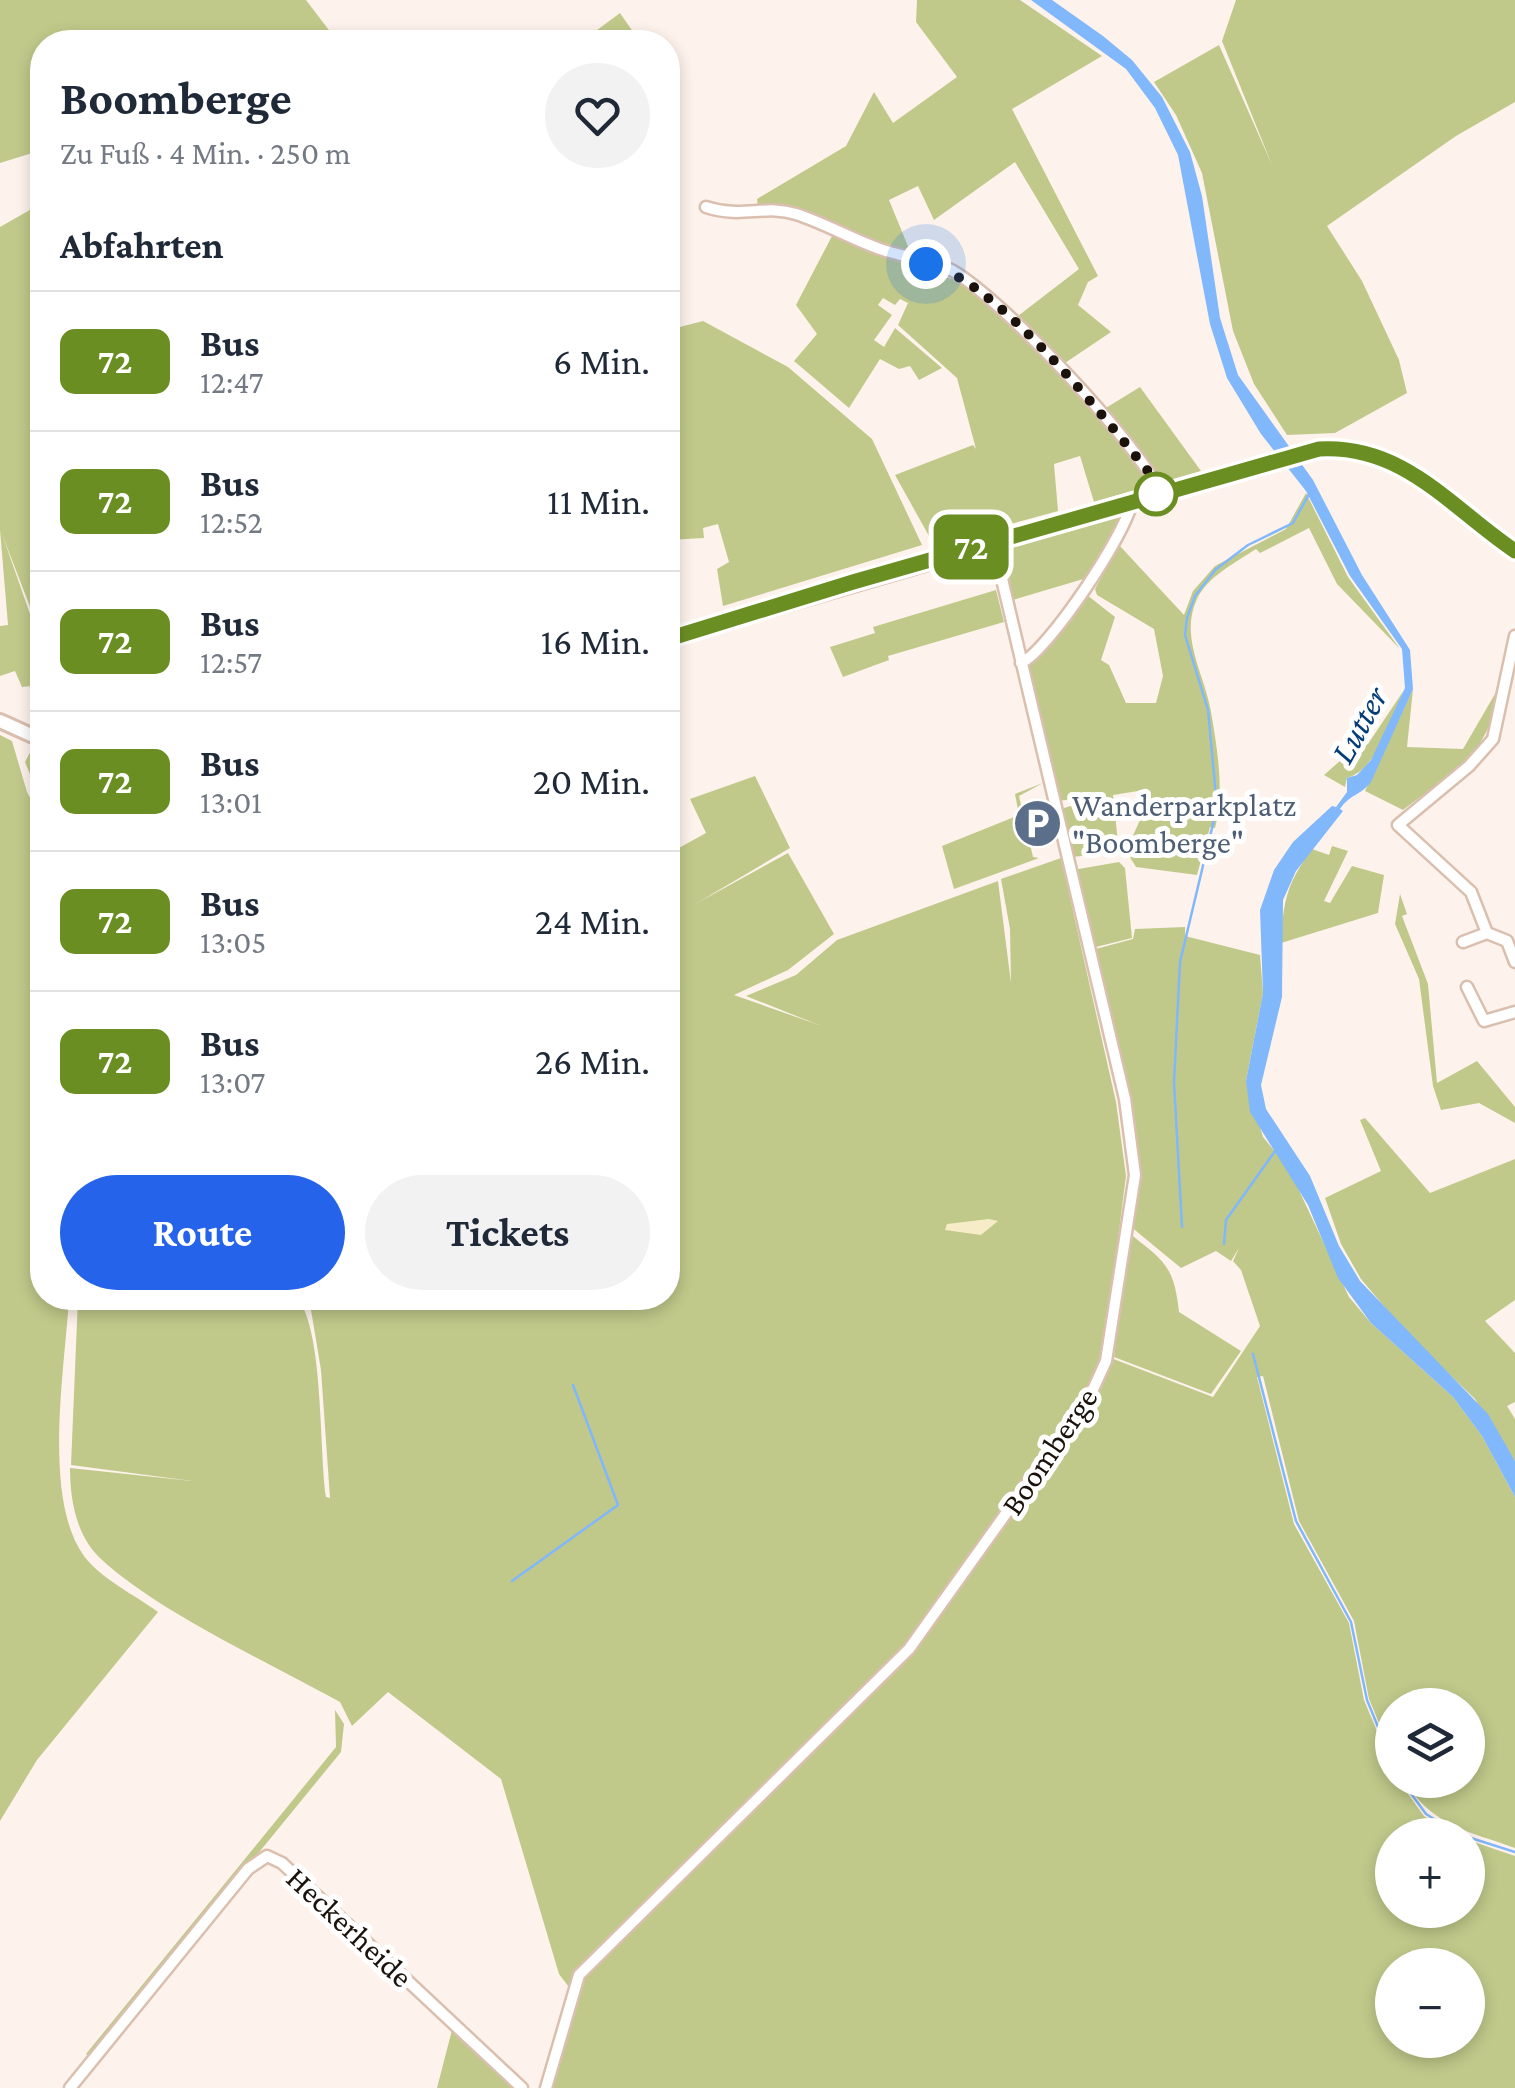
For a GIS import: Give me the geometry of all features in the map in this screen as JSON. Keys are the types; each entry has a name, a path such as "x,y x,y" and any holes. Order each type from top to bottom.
{"street":[{"path":"706,207 731,216 780,211 797,214 882,250 947,268 968,281 1048,355 1161,492"},
{"path":"680,635 1300,453 1358,450 1395,462 1438,490 1515,552"},
{"path":"1021,663 1087,590 1130,517 1132,501"},
{"name":"Boomberge","path":"546,2088 580,1975 909,1650 1090,1396 1106,1361 1135,1175 1125,1100 993,541"},
{"path":"1487,933 1471,892 1398,825 1469,766 1493,739 1515,636"},
{"path":"0,721 30,735"},
{"path":"1464,942 1487,933 1507,940 1515,962"},
{"path":"1468,987 1481,1019 1512,1013 1515,1027"},
{"name":"Heckerheide","path":"70,2088 248,1869 267,1856 282,1863 522,2088"}],"green space":[{"path":"0,0 306,0 329,30 30,30 30,154 0,163"},
{"path":"917,0 1020,0 1102,56 1012,109 1098,276 1088,282 1078,305 1111,332 1062,365 1014,319 1079,269 1015,162 934,220 918,186 889,200 912,256 758,207 757,199 846,146 874,92 893,123 957,77 916,22"},
{"path":"1236,0 1515,0 1515,102 1456,136 1327,226 1362,281 1399,360 1407,393 1335,433 1287,435 1254,384 1233,331 1202,173 1176,115 1154,82 1219,45 1272,165 1222,41"},
{"path":"620,13 632,30 597,30"},
{"path":"30,210 30,607 2,534 30,614 30,686 22,687 15,671 0,676 0,626 8,625 0,530 0,227"},
{"path":"832,236 963,283 1056,369 1096,414 1140,387 1201,471 1094,502 1080,456 1054,464 1058,511 934,545 895,475 973,445 976,449 957,378 898,325 908,303 900,299 895,305 883,298 878,305 892,315 874,340 884,347 895,328 942,368 919,380 910,366 899,369 880,359 849,408 794,361 817,334 796,305"},
{"path":"703,321 788,367 872,439 922,545 723,606 717,569 729,562 718,524 703,528 704,538 680,539 680,327"},
{"path":"1306,493 1348,577 1400,649 1337,584 1309,528 1260,553 1256,549 1208,583 1192,613 1192,642 1211,712 1220,785 1215,828 1210,827 1197,875 1136,867 1126,851 1149,800 1138,791 1113,795 1119,852 1072,857 1061,809 1105,795 1058,801 1029,664 1087,595 1115,617 1101,660 1109,665 1126,703 1156,703 1163,676 1154,629 1097,595 1095,589 1119,545 1184,615 1193,591 1215,566 1286,529"},
{"path":"1123,512 1090,577 1013,600 1004,549"},
{"path":"996,590 1004,622 888,656 889,660 843,677 830,647 875,633 873,627"},
{"path":"1499,687 1487,730 1478,746 1438,784 1403,810 1365,791 1413,689 1407,747 1463,749"},
{"path":"1404,690 1382,741 1367,764 1347,778 1345,787 1324,775 1359,744 1368,744"},
{"path":"0,735 12,741 30,798 30,1310 68,1310 59,1432 63,1501 71,1531 84,1556 109,1579 158,1612 37,1760 0,1821"},
{"path":"755,776 790,848 697,903 788,853 834,934 788,970 734,995 819,1025 746,996 796,975 837,940 998,881 1011,983 1010,929 1001,879 1061,858 1116,1102 1126,1176 1103,1355 1213,1397 1260,1326 1241,1270 1233,1261 1239,1248 1231,1261 1216,1251 1181,1268 1130,1226 1139,1175 1092,950 1133,939 1135,929 1185,927 1185,936 1260,955 1263,993 1246,1081 1263,1137 1289,1169 1349,1297 1371,1323 1453,1397 1482,1436 1515,1497 1515,1848 1485,1837 1485,1818 1441,1818 1418,1798 1485,1798 1485,1688 1375,1688 1375,1713 1354,1621 1299,1521 1263,1376 1257,1377 1294,1524 1349,1623 1364,1700 1375,1726 1375,1798 1411,1798 1427,1818 1375,1818 1375,1928 1485,1928 1485,1846 1515,1856 1515,2088 553,2088 575,1995 559,1974 501,1779 388,1692 352,1726 340,1702 153,1598 92,1550 73,1504 70,1468 192,1481 71,1465 77,1310 304,1310 316,1362 326,1497 330,1498 321,1370 311,1310 680,1310 680,847 706,833 690,799"},
{"path":"1043,783 1019,796 1033,857 1039,858 954,889 942,846 1019,815 1015,794"},
{"path":"1332,846 1348,851 1324,901 1330,903 1352,866 1384,875 1378,913 1281,943 1285,904 1297,872 1312,849 1329,855"},
{"path":"1119,862 1125,868 1132,938 1092,948 1073,870"},
{"path":"1400,894 1407,914 1402,916 1428,984 1437,1083 1477,1061 1515,1107 1515,1123 1479,1103 1441,1110 1433,1086 1419,979 1395,924"},
{"path":"1365,1118 1430,1193 1515,1159 1515,1300 1485,1321 1515,1353 1515,1402 1507,1406 1515,1419 1515,1461 1475,1399 1404,1330 1361,1279 1341,1244 1325,1198 1381,1171 1360,1120"},
{"path":"1129,1233 1165,1265 1174,1284 1179,1312 1241,1351 1211,1394 1114,1357"},
{"path":"335,1710 344,1724 341,1752 91,2058 86,2054 336,1747"},
{"path":"452,2030 514,2088 437,2088"}],"sand":[{"path":"998,1221 981,1235 945,1230 947,1224"}],"water":[{"path":"1031,0 1052,0 1103,36 1132,60 1162,97 1190,152 1202,196 1220,318 1238,375 1313,480 1362,575 1410,650 1413,689 1371,782 1340,809 1343,811 1296,871 1283,900 1282,997 1261,1085 1266,1109 1310,1176 1339,1246 1360,1281 1488,1414 1515,1461 1515,1497 1482,1436 1453,1397 1371,1323 1338,1278 1308,1205 1250,1112 1246,1081 1263,993 1260,910 1274,870 1293,842 1332,806 1336,807 1347,792 1347,778 1357,775 1371,760 1405,688 1402,649 1350,576 1306,491 1261,434 1227,378 1210,324 1178,155 1155,108 1126,69"}],"waterway":[{"path":"1182,1227 1174,1082 1180,962 1217,807 1208,710 1185,635 1187,618 1195,596 1215,570 1248,545 1293,523 1309,494"},
{"path":"1224,1244 1226,1220 1275,1151"},
{"path":"1253,1354 1296,1521 1351,1622 1367,1700 1375,1720"},
{"path":"512,1581 618,1505 573,1385"},
{"path":"1414,1798 1432,1818"},
{"path":"1485,1842 1515,1852"}],"bus line":[{"name":"72","path":"680,635 762,608 1319,449 1358,450 1395,462 1417,474 1515,551"}],"place":[{"name":"Wanderparkplatz \"Boomberge\"","path":"1037,823"}],"route":[{"path":"926,264 947,268 968,281 1048,355 1152,476 1161,492 1156,494"}],"water label":[{"name":"Lutter","path":"1359,725"}]}
